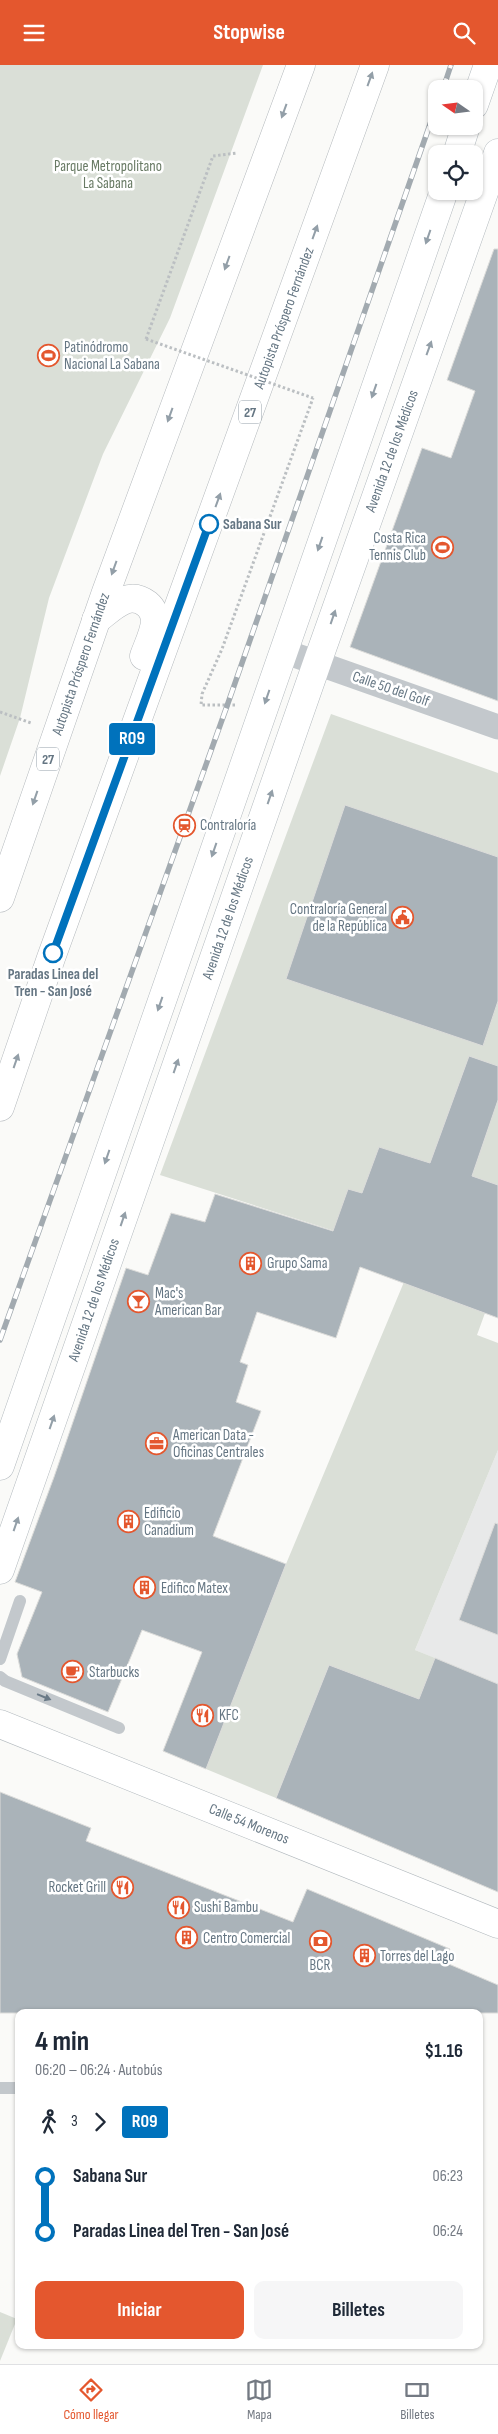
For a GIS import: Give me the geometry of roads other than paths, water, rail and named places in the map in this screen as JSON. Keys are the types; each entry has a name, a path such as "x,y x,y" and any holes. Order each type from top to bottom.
{"main road":[{"name":"Autopista Próspero Fernández","path":"0,898 96,619 301,65"},
{"name":"Autopista Próspero Fernández","path":"0,1107 51,958 375,65"},
{"path":"483,80 488,65"},
{"name":"Avenida 12 de los Médicos","path":"0,1570 317,663 420,396 498,153"},
{"path":"0,1466 441,200"},
{"path":"96,619 122,600 132,597 141,600 151,607 154,614 155,623 128,707 124,760"},
{"name":"Calle 54 Morenos","path":"0,1725 498,1924"}],"street":[{"name":"Calle 50 del Golf","path":"283,651 498,727"}],"lane":[{"path":"0,1659 20,1601"},
{"path":"0,1677 5,1681 119,1728"},
{"path":"0,2089 15,2089"}],"railway":[{"path":"446,80 451,65"},
{"path":"0,1340 227,706 428,130"}],"place":[{"name":"Patinódromo Nacional La Sabana","path":"48,356"},
{"name":"Sabana Sur","path":"209,524"},
{"name":"Costa Rica Tennis Club","path":"442,547"},
{"name":"Contraloría","path":"184,825"},
{"name":"Contraloría General de la República","path":"403,918"},
{"name":"Paradas Linea del Tren - San José","path":"53,953"},
{"name":"Grupo Sama","path":"251,1263"},
{"name":"Mac's American Bar","path":"139,1302"},
{"name":"American Data - Oficinas Centrales","path":"157,1444"},
{"name":"Edificio Canadium","path":"128,1522"},
{"name":"Edifico Matex","path":"145,1588"},
{"name":"Starbucks","path":"73,1672"},
{"name":"KFC","path":"203,1715"},
{"name":"Rocket Grill","path":"122,1887"},
{"name":"Sushi Bambu","path":"178,1907"},
{"name":"Centro Comercial","path":"187,1938"},
{"name":"BCR","path":"320,1942"},
{"name":"Torres del Lago","path":"364,1956"}],"park label":[{"name":"Parque Metropolitano La Sabana","path":"108,174"}]}
